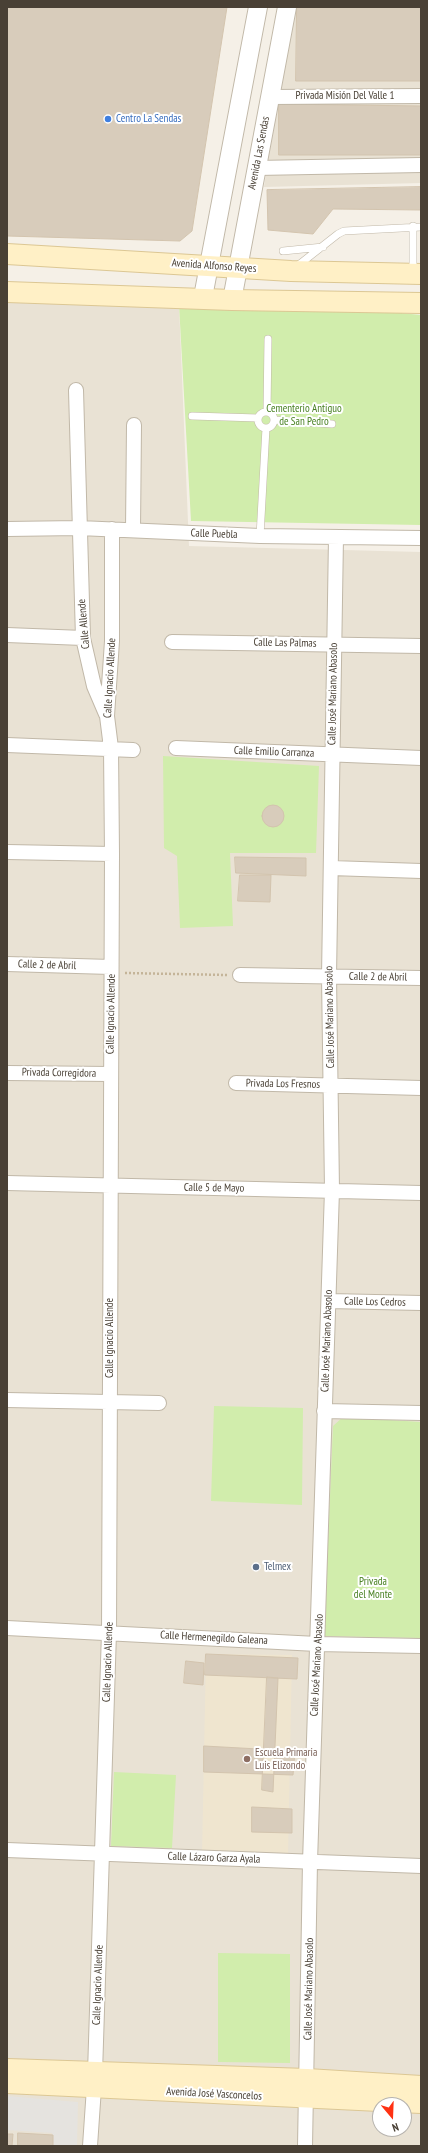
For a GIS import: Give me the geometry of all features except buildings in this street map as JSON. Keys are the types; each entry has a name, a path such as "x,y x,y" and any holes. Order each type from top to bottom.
{"main road":[{"name":"Avenida Alfonso Reyes","path":"7,254 291,271 417,274"},
{"path":"7,292 203,297 232,300 421,303"},
{"name":"Avenida José Vasconcelos","path":"7,2069 94,2080 306,2099 421,2103"},
{"name":"Avenida José Vasconcelos","path":"7,2084 94,2080 307,2079 421,2086"}],"street":[{"path":"203,297 258,7"},
{"name":"Avenida Las Sendas","path":"232,300 287,7"},
{"name":"Privada Misión Del Valle 1","path":"270,97 421,96"},
{"path":"256,168 421,165"},
{"path":"76,390 79,528"},
{"path":"133,530 134,425"},
{"name":"Calle Puebla","path":"7,529 79,528 260,536 421,538"},
{"name":"Calle Allende","path":"79,528 84,638 94,686 107,716"},
{"name":"Calle Ignacio Allende","path":"90,2146 94,2080 109,1632 112,854 111,748 107,716 112,641 112,529"},
{"name":"Calle José Mariano Abasolo","path":"305,2146 310,1862 332,1190 329,976 331,755 336,536"},
{"path":"7,635 84,638"},
{"name":"Calle Las Palmas","path":"172,642 421,646"},
{"path":"7,746 111,748 133,750"},
{"name":"Calle Emilio Carranza","path":"176,748 421,758"},
{"path":"7,852 112,854"},
{"path":"331,868 421,871"},
{"name":"Calle 2 de Abril","path":"7,964 111,970"},
{"name":"Calle 2 de Abril","path":"240,975 421,978"},
{"name":"Privada Corregidora","path":"7,1072 110,1074"},
{"name":"Privada Los Fresnos","path":"236,1083 330,1084 421,1088"},
{"name":"Calle 5 de Mayo","path":"7,1184 421,1193"},
{"name":"Calle Los Cedros","path":"329,1301 421,1303"},
{"path":"7,1400 159,1403"},
{"path":"324,1411 421,1413"},
{"name":"Calle Hermenegildo Galeana","path":"7,1628 109,1632 317,1644 421,1646"},
{"name":"Calle Lázaro Garza Ayala","path":"7,1850 421,1866"}],"lane":[{"path":"413,226 417,274"},
{"path":"291,271 338,234 350,230 413,226 421,227"},
{"path":"284,251 323,246"},
{"path":"267,412 268,339"},
{"path":"258,418 263,412 267,412 272,414 274,420"},
{"path":"192,416 258,418"},
{"path":"258,418 260,425 266,428"},
{"path":"274,420 332,424"},
{"path":"266,428 271,425 274,420"},
{"path":"260,536 266,428"}],"path":[{"path":"111,970 240,975"}],"shaded area":[{"path":"290,7 421,7 421,183 264,187"},
{"path":"7,300 179,305 189,546 421,552 421,2146 7,2146"},
{"name":"Escuela Primaria Luis Elizondo","path":"206,1654 292,1655 288,1856 202,1855"},
{"path":"7,2096 78,2102 77,2146 52,2146 52,2133 7,2130"}],"green space":[{"name":"Cementerio Antiguo de San Pedro","path":"179,305 361,309 421,315 421,525 191,521"},
{"path":"163,756 319,766 316,853 230,853 233,926 180,928 177,856 164,848"},
{"path":"214,1406 303,1408 302,1505 211,1501"},
{"name":"Privada del Monte","path":"343,1417 421,1422 421,1638 324,1636 333,1426"},
{"path":"114,1772 176,1775 172,1848 111,1846"},
{"path":"218,1953 290,1954 290,2063 218,2062"}],"place":[{"name":"Centro La Sendas","path":"108,119"},
{"name":"Telmex","path":"256,1567"},
{"name":"Escuela Primaria Luis Elizondo","path":"247,1759"}]}
